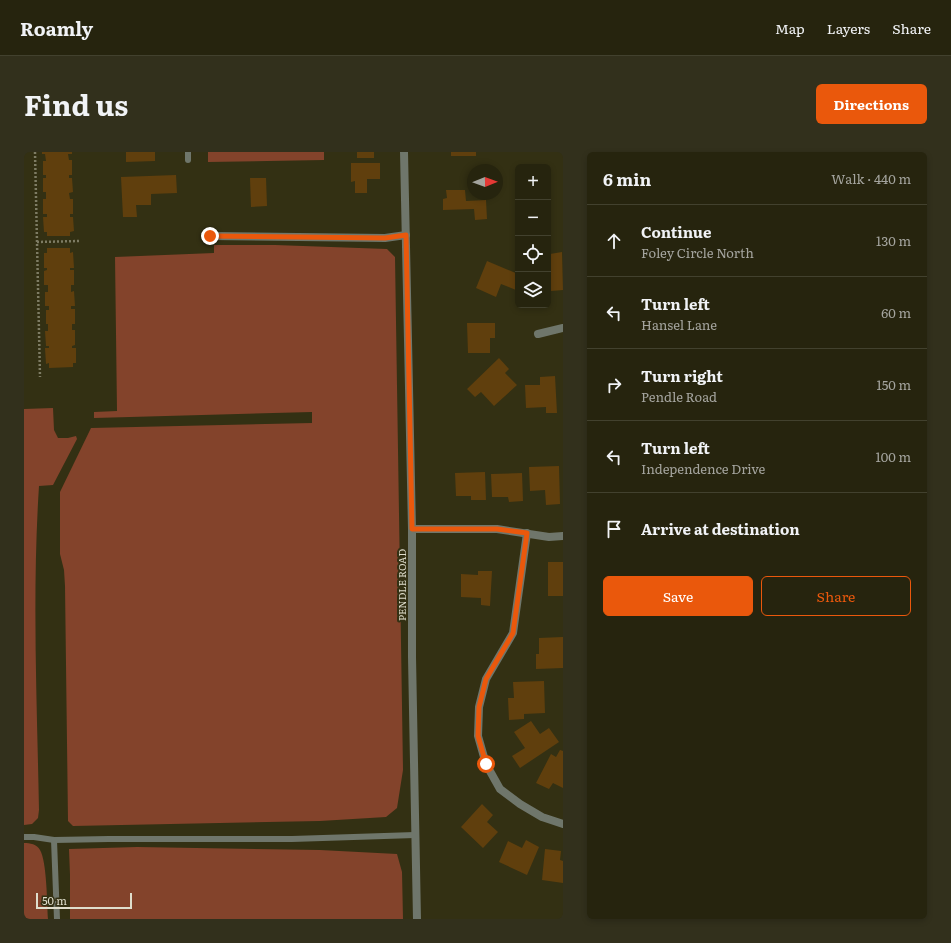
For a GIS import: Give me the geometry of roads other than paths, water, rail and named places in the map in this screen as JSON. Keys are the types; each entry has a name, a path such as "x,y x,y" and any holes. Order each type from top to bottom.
{"street":[{"name":"PENDLE ROAD","path":"404,152 412,529 412,657 417,919"},
{"path":"210,236 385,238 406,235"},
{"path":"538,334 563,328"},
{"path":"412,529 497,529 549,537 563,536"},
{"path":"527,533 513,633 486,679 479,707 478,736 486,764 500,789 520,804 542,817 563,824"}],"lane":[{"path":"188,152 188,160"},
{"path":"24,837 54,840 292,839 415,835"},
{"path":"54,840 57,919"}]}
